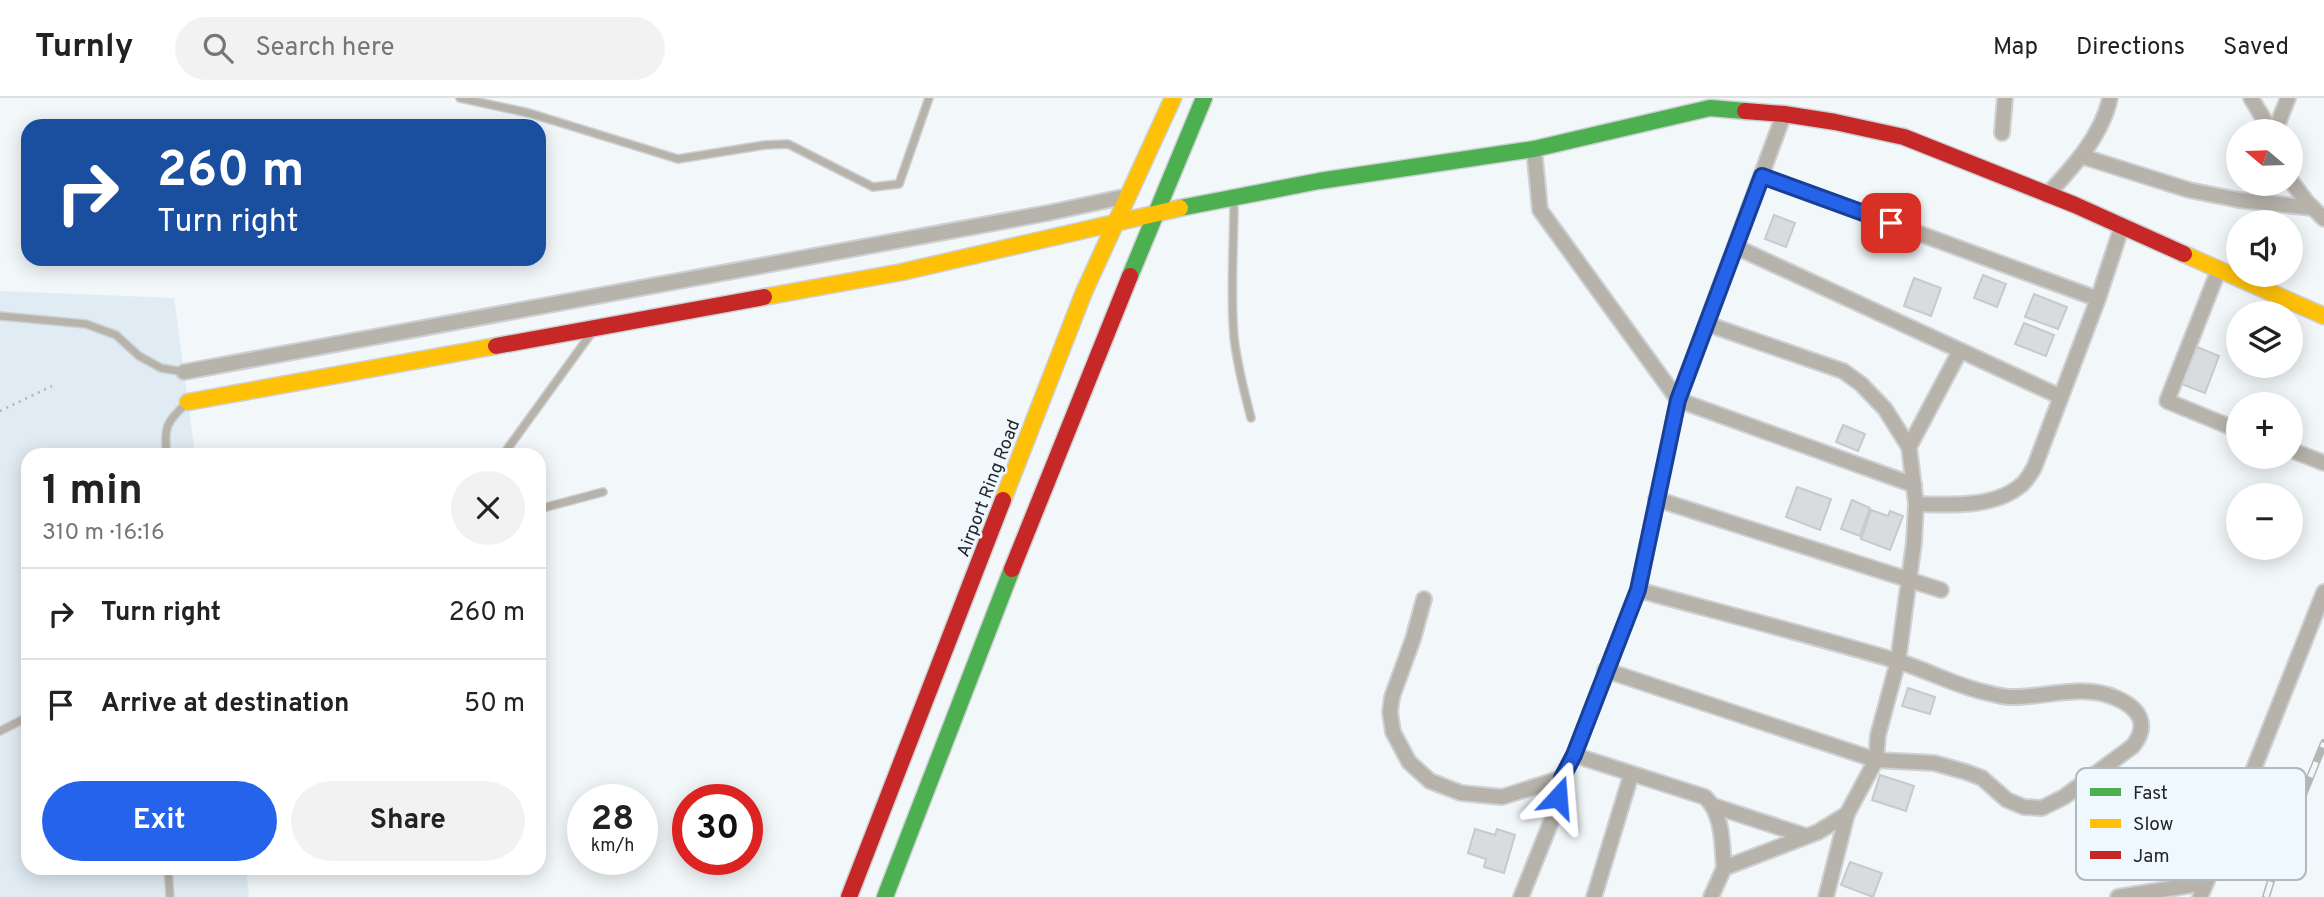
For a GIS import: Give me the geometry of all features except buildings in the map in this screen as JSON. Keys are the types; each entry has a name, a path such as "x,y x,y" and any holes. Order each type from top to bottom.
{"street":[{"name":"Airport Ring Road","path":"849,897 1084,292 1172,98"},
{"path":"885,897 981,645 1204,98"},
{"path":"2002,132 2005,98"},
{"path":"2048,195 2081,156 2098,127 2110,98"},
{"path":"2252,98 2265,119"},
{"path":"2278,119 2288,98"},
{"path":"188,402 902,272 1155,213 1319,181 1534,149 1713,103 1835,122 1904,137 2122,226 2324,316"},
{"path":"1521,897 1553,817 1562,778 1574,755 1638,590 1678,400 1784,114"},
{"path":"1534,149 1541,210 1678,400 1914,485"},
{"path":"2081,156 2189,190 2319,214"},
{"path":"1762,176 2098,299"},
{"path":"2303,195 2319,214"},
{"path":"184,372 1128,197"},
{"path":"1916,505 1984,501 2009,494 2022,485 2034,468 2059,396 2098,299 2122,226"},
{"path":"1736,247 2059,396"},
{"path":"2219,269 2167,401 2226,425"},
{"path":"1707,324 1843,371 1861,384 1885,409 1909,447 1916,505 1898,661 1878,735 1876,760 1847,814 1826,897"},
{"path":"1909,447 1960,351"},
{"path":"2303,455 2324,464"},
{"path":"1656,499 1941,590"},
{"path":"1638,590 1898,661 1947,681 2009,697 2064,692 2098,693 2115,698 2137,713 2142,730 2133,746 2103,768"},
{"path":"2254,768 2324,592"},
{"path":"1424,599 1392,697 1390,712 1393,732 1409,762 1430,780 1461,793 1502,797 1562,778"},
{"path":"1605,670 1876,760 1934,763 1966,772 1982,778 2007,800 2024,807 2042,808 2076,788"},
{"path":"1574,755 1631,775 1685,789 1705,797 1714,806 1806,836"},
{"path":"1594,897 1631,775"},
{"path":"1711,897 1724,867 1720,827 1714,806"},
{"path":"1724,867 1806,836 1847,814"},
{"path":"2118,897 2202,890"}],"lane":[{"path":"460,98 529,113 678,159 765,145 788,144 873,187 899,184 929,98"},
{"path":"1234,197 1234,337 1242,386 1251,418"},
{"path":"0,316 86,324 116,335 139,356 161,369 184,372"},
{"path":"508,448 595,328"},
{"path":"166,448 164,435 170,418 188,402"},
{"path":"546,507 603,492"},
{"path":"0,731 21,720"},
{"path":"168,875 170,897"}],"path":[{"path":"0,411 52,386"}],"shaded area":[{"path":"0,291 174,298 194,448 21,448 21,875 247,875 249,897 0,897"}],"railway":[{"path":"2306,787 2324,743"},
{"path":"2266,897 2271,880"}],"traffic: fast":[{"path":"1130,276 1204,98"},
{"path":"1180,208 1319,181 1534,149 1710,108 1745,111"},
{"path":"885,897 1012,569"}],"traffic: slow":[{"path":"1003,500 1084,292 1173,98"},
{"path":"764,297 902,272 1180,208"},
{"path":"2184,254 2324,316"},
{"path":"188,402 496,346"}],"traffic: jam":[{"path":"1745,111 1835,122 1904,137 2075,205 2184,254"},
{"path":"1012,569 1130,276"},
{"path":"496,346 764,297"},
{"path":"849,897 1003,500"}],"route":[{"path":"1558,797 1562,778 1574,755 1638,590 1678,400 1762,176 1891,223"}]}
